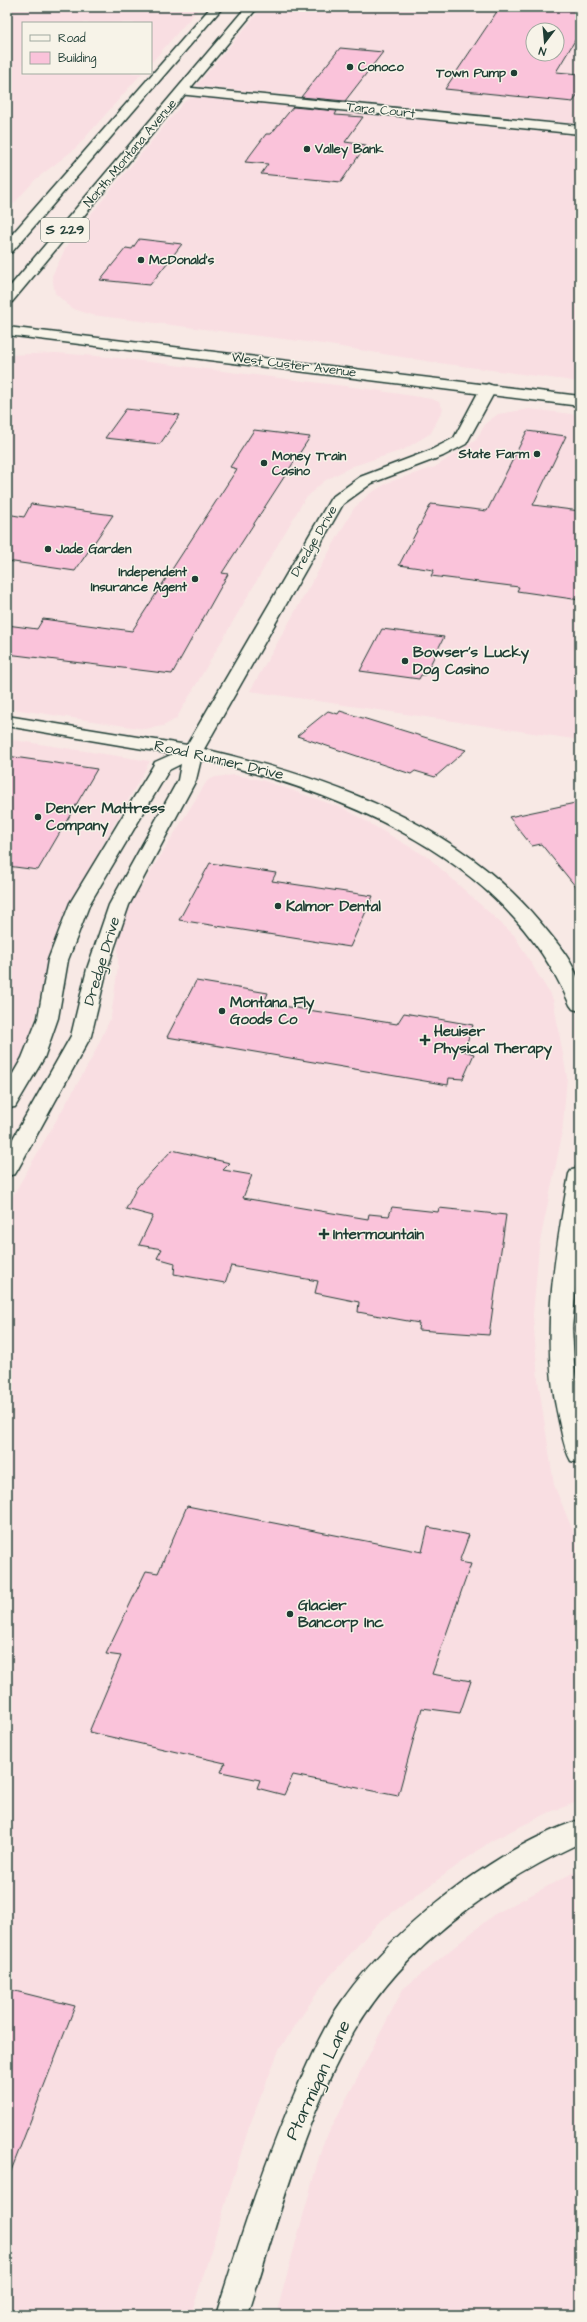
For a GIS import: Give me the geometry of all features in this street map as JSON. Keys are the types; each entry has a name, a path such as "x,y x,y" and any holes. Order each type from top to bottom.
{"street":[{"name":"North Montana Avenue","path":"7,249 217,7"},
{"name":"North Montana Avenue","path":"7,299 252,7"},
{"name":"Tara Court","path":"182,91 580,130"},
{"name":"West Custer Avenue","path":"7,331 580,401"},
{"name":"Dredge Drive","path":"7,1169 80,1036 97,969 119,904 187,780 193,751 337,501 366,480 437,453 460,441 488,389"},
{"name":"Road Runner Drive","path":"7,721 193,751 266,768 318,784 379,810 436,842 508,899 529,920 562,965 580,1005"},
{"path":"7,1102 32,1058 48,1018 58,960 80,903 162,766 193,751"},
{"path":"580,1174 564,1281 560,1349 570,1420 580,1455"},
{"name":"Ptarmigan Lane","path":"232,2315 287,2144 327,2054 351,2011 380,1972 414,1937 449,1908 486,1881 563,1838 580,1831"}],"shaded area":[{"path":"7,7 200,7 152,62 152,22 22,22 22,74 141,74 76,148 36,179 7,211"},
{"path":"263,7 580,7 580,124 196,86"},
{"path":"205,97 580,136 580,382 432,362 323,344 92,315 71,308 55,293 52,276 70,239 184,102 190,98"},
{"path":"56,353 109,357 361,388 432,399 439,402 443,409 431,433 403,450 353,466 324,481 304,500 176,719 163,726 145,729 7,708 7,355"},
{"path":"529,409 580,415 580,740 250,691 354,508 369,494 389,482 435,467 476,440 486,423 498,414"},
{"path":"7,739 150,761 77,891 48,958 30,1042 7,1080"},
{"path":"234,775 262,780 345,809 429,858 514,935 553,999 567,1077 562,1135 539,1246 533,1315 538,1380 554,1485 580,1548 580,1801 550,1812 491,1841 378,1923 323,1984 279,2050 249,2127 191,2315 7,2315 7,1206 92,1058 111,1017 118,966 118,936 133,900 207,781 215,777"},
{"path":"580,1869 580,2315 276,2315 322,2146 403,1989 493,1915"}],"building":[{"path":"500,7 580,7 580,32 565,57 565,22 525,22 525,62 562,62 556,72 580,74 580,90 573,102 445,89"},
{"path":"340,48 383,52 345,101 301,97"},
{"name":"Valley Bank","path":"293,107 337,111 335,115 363,117 345,142 366,145 341,182 261,174 268,164 245,162 266,134 271,134"},
{"name":"McDonald's","path":"139,239 182,244 150,285 100,280 126,248 132,249"},
{"path":"126,409 180,415 160,444 105,438"},
{"path":"254,430 310,437 222,573 228,574 172,674 7,654 7,625 37,629 43,619 132,631 237,469 230,467"},
{"path":"527,431 566,436 533,505 580,511 580,600 517,591 519,587 431,576 434,570 399,565 431,504 487,511"},
{"name":"Jade Garden","path":"31,504 113,515 75,571 7,561 7,514 24,517"},
{"name":"Bowser's Lucky Dog Casino","path":"382,629 444,637 425,675 421,675 419,679 360,671"},
{"path":"328,711 338,714 340,711 466,750 435,777 415,771 411,774 297,736"},
{"name":"Denver Mattress Company","path":"7,756 97,769 38,870 7,866"},
{"path":"580,802 580,892 541,844 532,846 509,817"},
{"name":"Kalmor Dental","path":"210,863 276,873 272,881 373,896 350,947 179,920"},
{"path":"196,981 268,993 264,1003 397,1024 404,1013 473,1025 464,1051 474,1054 463,1079 449,1078 448,1085 167,1037"},
{"name":"Intermountain","path":"172,1150 230,1163 223,1170 252,1175 243,1198 368,1219 369,1214 389,1216 392,1207 438,1212 439,1208 506,1215 489,1335 418,1330 419,1323 358,1312 359,1302 315,1293 318,1281 231,1266 225,1283 174,1274 175,1263 157,1258 162,1249 139,1245 153,1216 126,1209 137,1187"},
{"name":"Glacier Bancorp Inc","path":"187,1506 422,1552 428,1527 469,1535 459,1562 471,1564 432,1674 471,1681 460,1713 422,1708 398,1796 293,1775 284,1795 257,1788 260,1780 221,1772 225,1763 89,1732 121,1656 106,1654 146,1571 158,1573"},
{"path":"7,1989 75,2006 9,2176 7,2175"}],"place":[{"name":"Conoco","path":"350,67"},
{"name":"Town Pump","path":"514,73"},
{"name":"Valley Bank","path":"307,149"},
{"name":"McDonald's","path":"141,260"},
{"name":"State Farm","path":"537,454"},
{"name":"Money Train Casino","path":"264,463"},
{"name":"Jade Garden","path":"48,549"},
{"name":"Independent Insurance Agent","path":"195,579"},
{"name":"Bowser's Lucky Dog Casino","path":"405,661"},
{"name":"Denver Mattress Company","path":"38,817"},
{"name":"Kalmor Dental","path":"278,906"},
{"name":"Montana Fly Goods Co","path":"222,1011"},
{"name":"Heuiser Physical Therapy","path":"425,1040"},
{"name":"Intermountain","path":"324,1234"},
{"name":"Glacier Bancorp Inc","path":"290,1614"}]}
